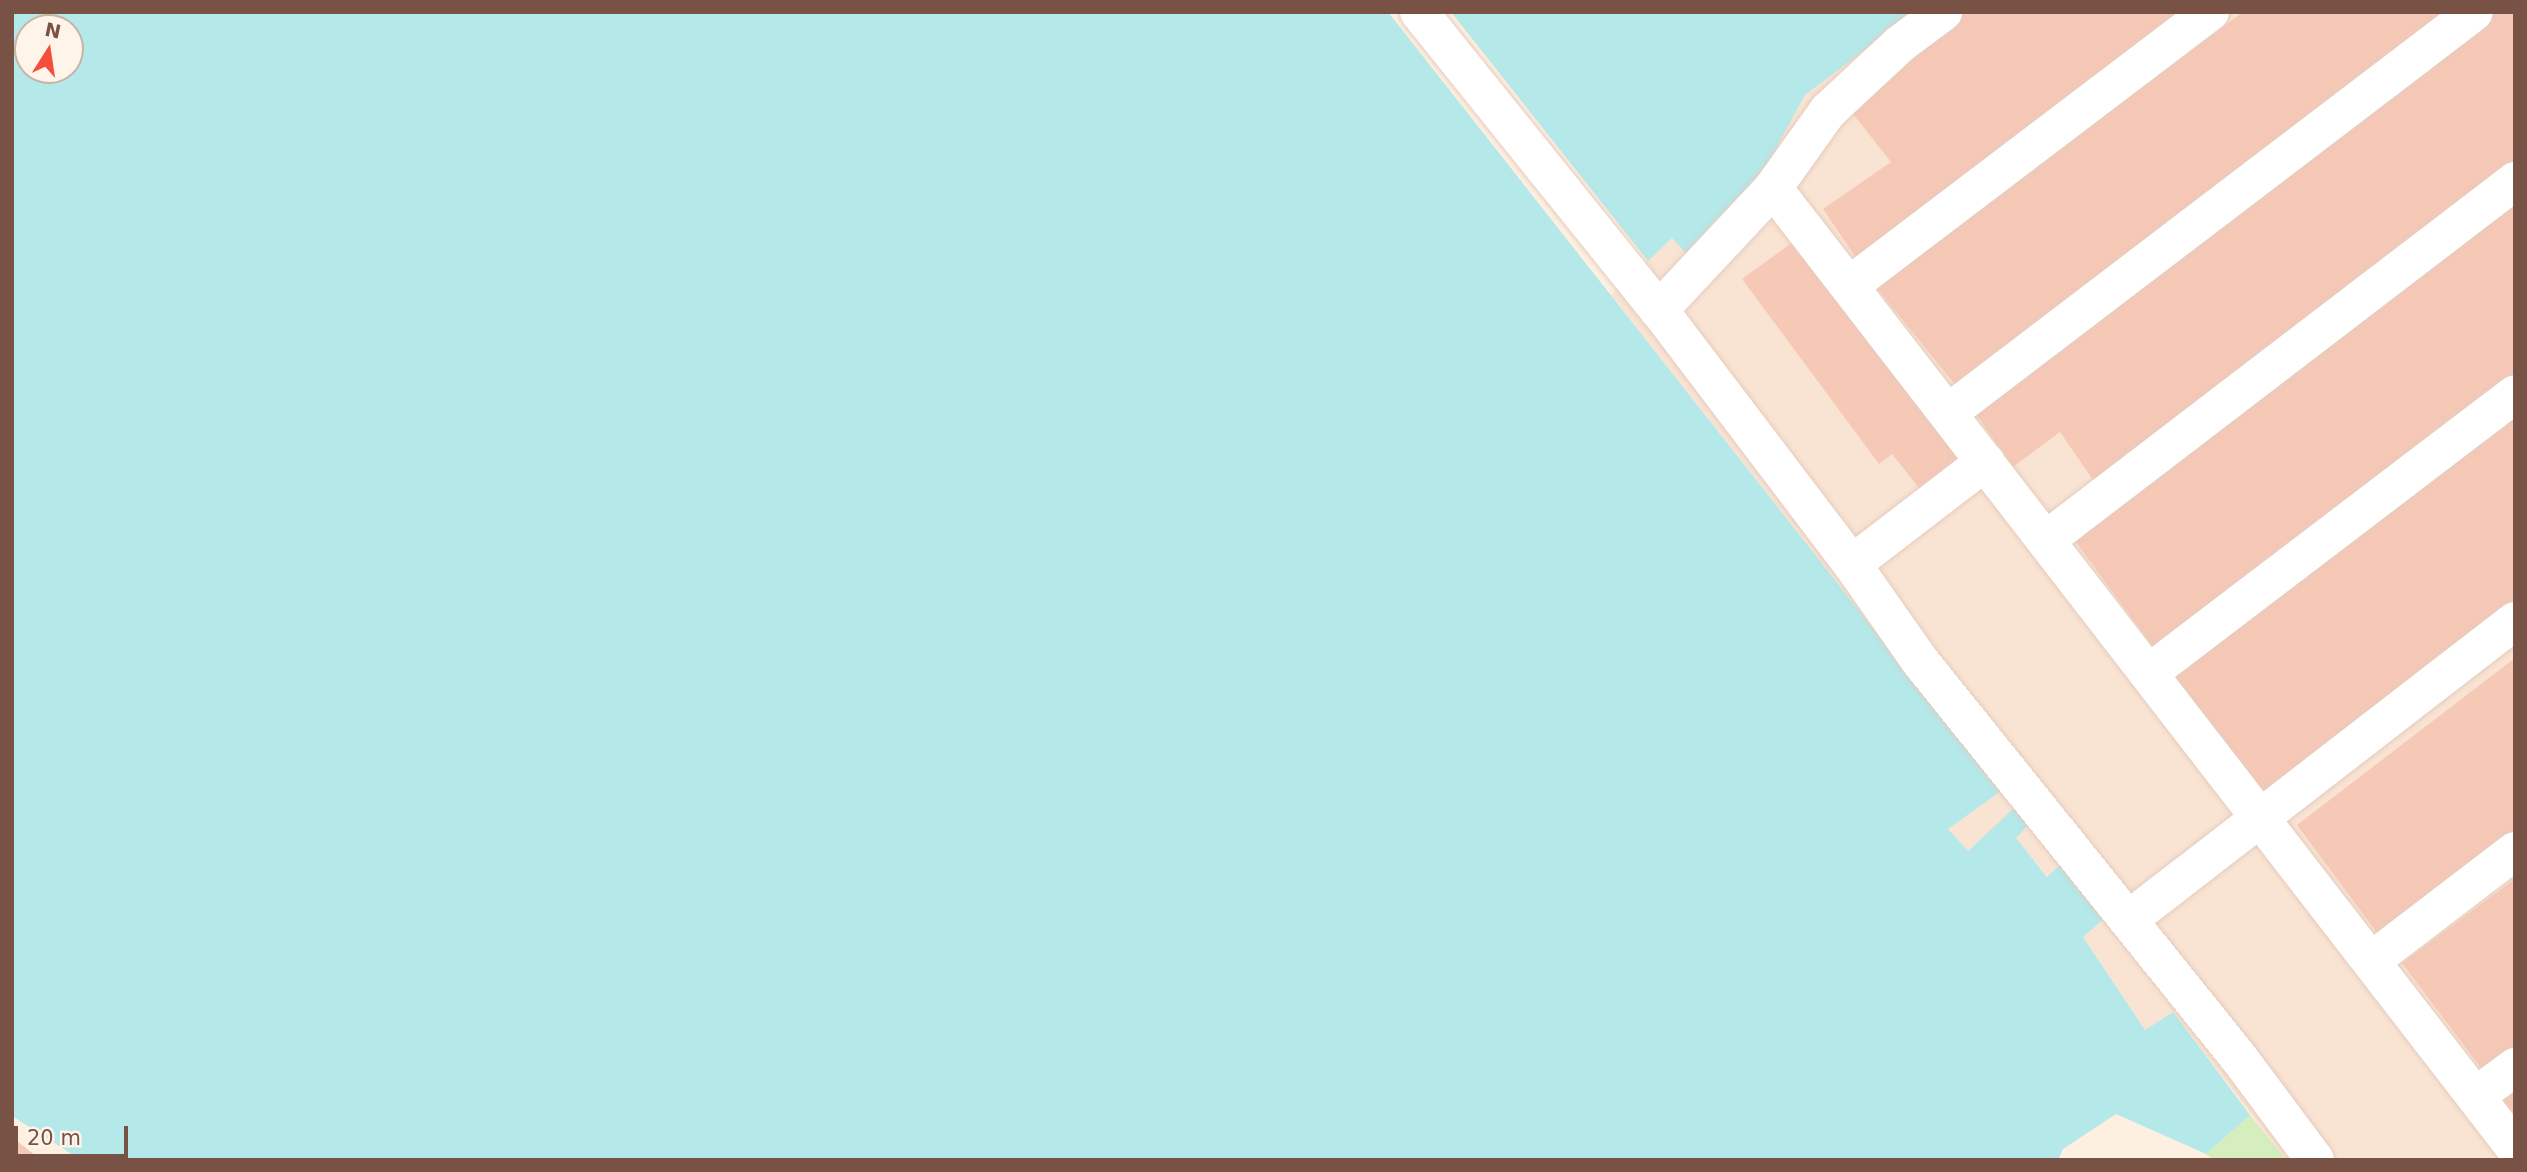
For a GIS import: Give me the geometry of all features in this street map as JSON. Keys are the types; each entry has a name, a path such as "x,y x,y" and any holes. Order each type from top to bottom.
{"street":[{"path":"1419,12 1659,310 1852,564 1920,661 2128,920 2315,1160"},
{"path":"1659,310 1773,188 1828,111 1900,44 1943,12"},
{"path":"1850,285 2210,12"},
{"path":"1948,413 2474,12"},
{"path":"2046,540 2515,181"},
{"path":"1773,188 2515,1148"},
{"path":"2149,673 2515,394"},
{"path":"1852,564 1986,462"},
{"path":"2128,920 2259,816 2515,621"},
{"path":"2371,961 2515,851"},
{"path":"2476,1097 2515,1067"}],"shaded area":[{"path":"1915,12 2515,12 2515,1160 2287,1160 2173,1013 2145,1030 2083,937 2103,921 2060,865 2048,877 2015,838 2028,825 2014,809 1968,851 1948,829 2001,791 1611,295 1672,237 1692,260 1756,185 1805,95"}],"green space":[{"path":"2250,1115 2287,1160 2214,1160 2206,1154"}],"water":[{"path":"12,12 1388,12 2001,791 1948,829 1968,851 2014,808 2028,825 2016,838 2047,877 2060,865 2103,920 2083,937 2145,1030 2173,1012 2250,1115 2206,1154 2116,1114 2063,1149 2058,1160 81,1160 12,1116"},
{"path":"1451,12 1915,12 1805,95 1756,185 1692,260 1672,238 1648,261"}],"building":[{"path":"1965,12 2194,12 1859,262 1823,209 1891,162 1846,105"},
{"path":"2243,12 2451,12 1957,387 1876,287"},
{"path":"2485,12 2515,14 2515,167 2098,487 2060,432 2013,467 1973,410"},
{"path":"2515,201 2515,382 2156,651 2073,538 2259,401"},
{"path":"1796,240 1972,464 1928,499 1892,454 1879,464 1742,279"},
{"path":"2515,410 2515,604 2260,797 2169,676"},
{"path":"2515,658 2515,833 2381,938 2297,825"},
{"path":"2515,879 2515,1056 2487,1076 2402,963"},
{"path":"2515,1089 2515,1115 2502,1099"},
{"path":"12,1137 41,1160 12,1160"}]}
